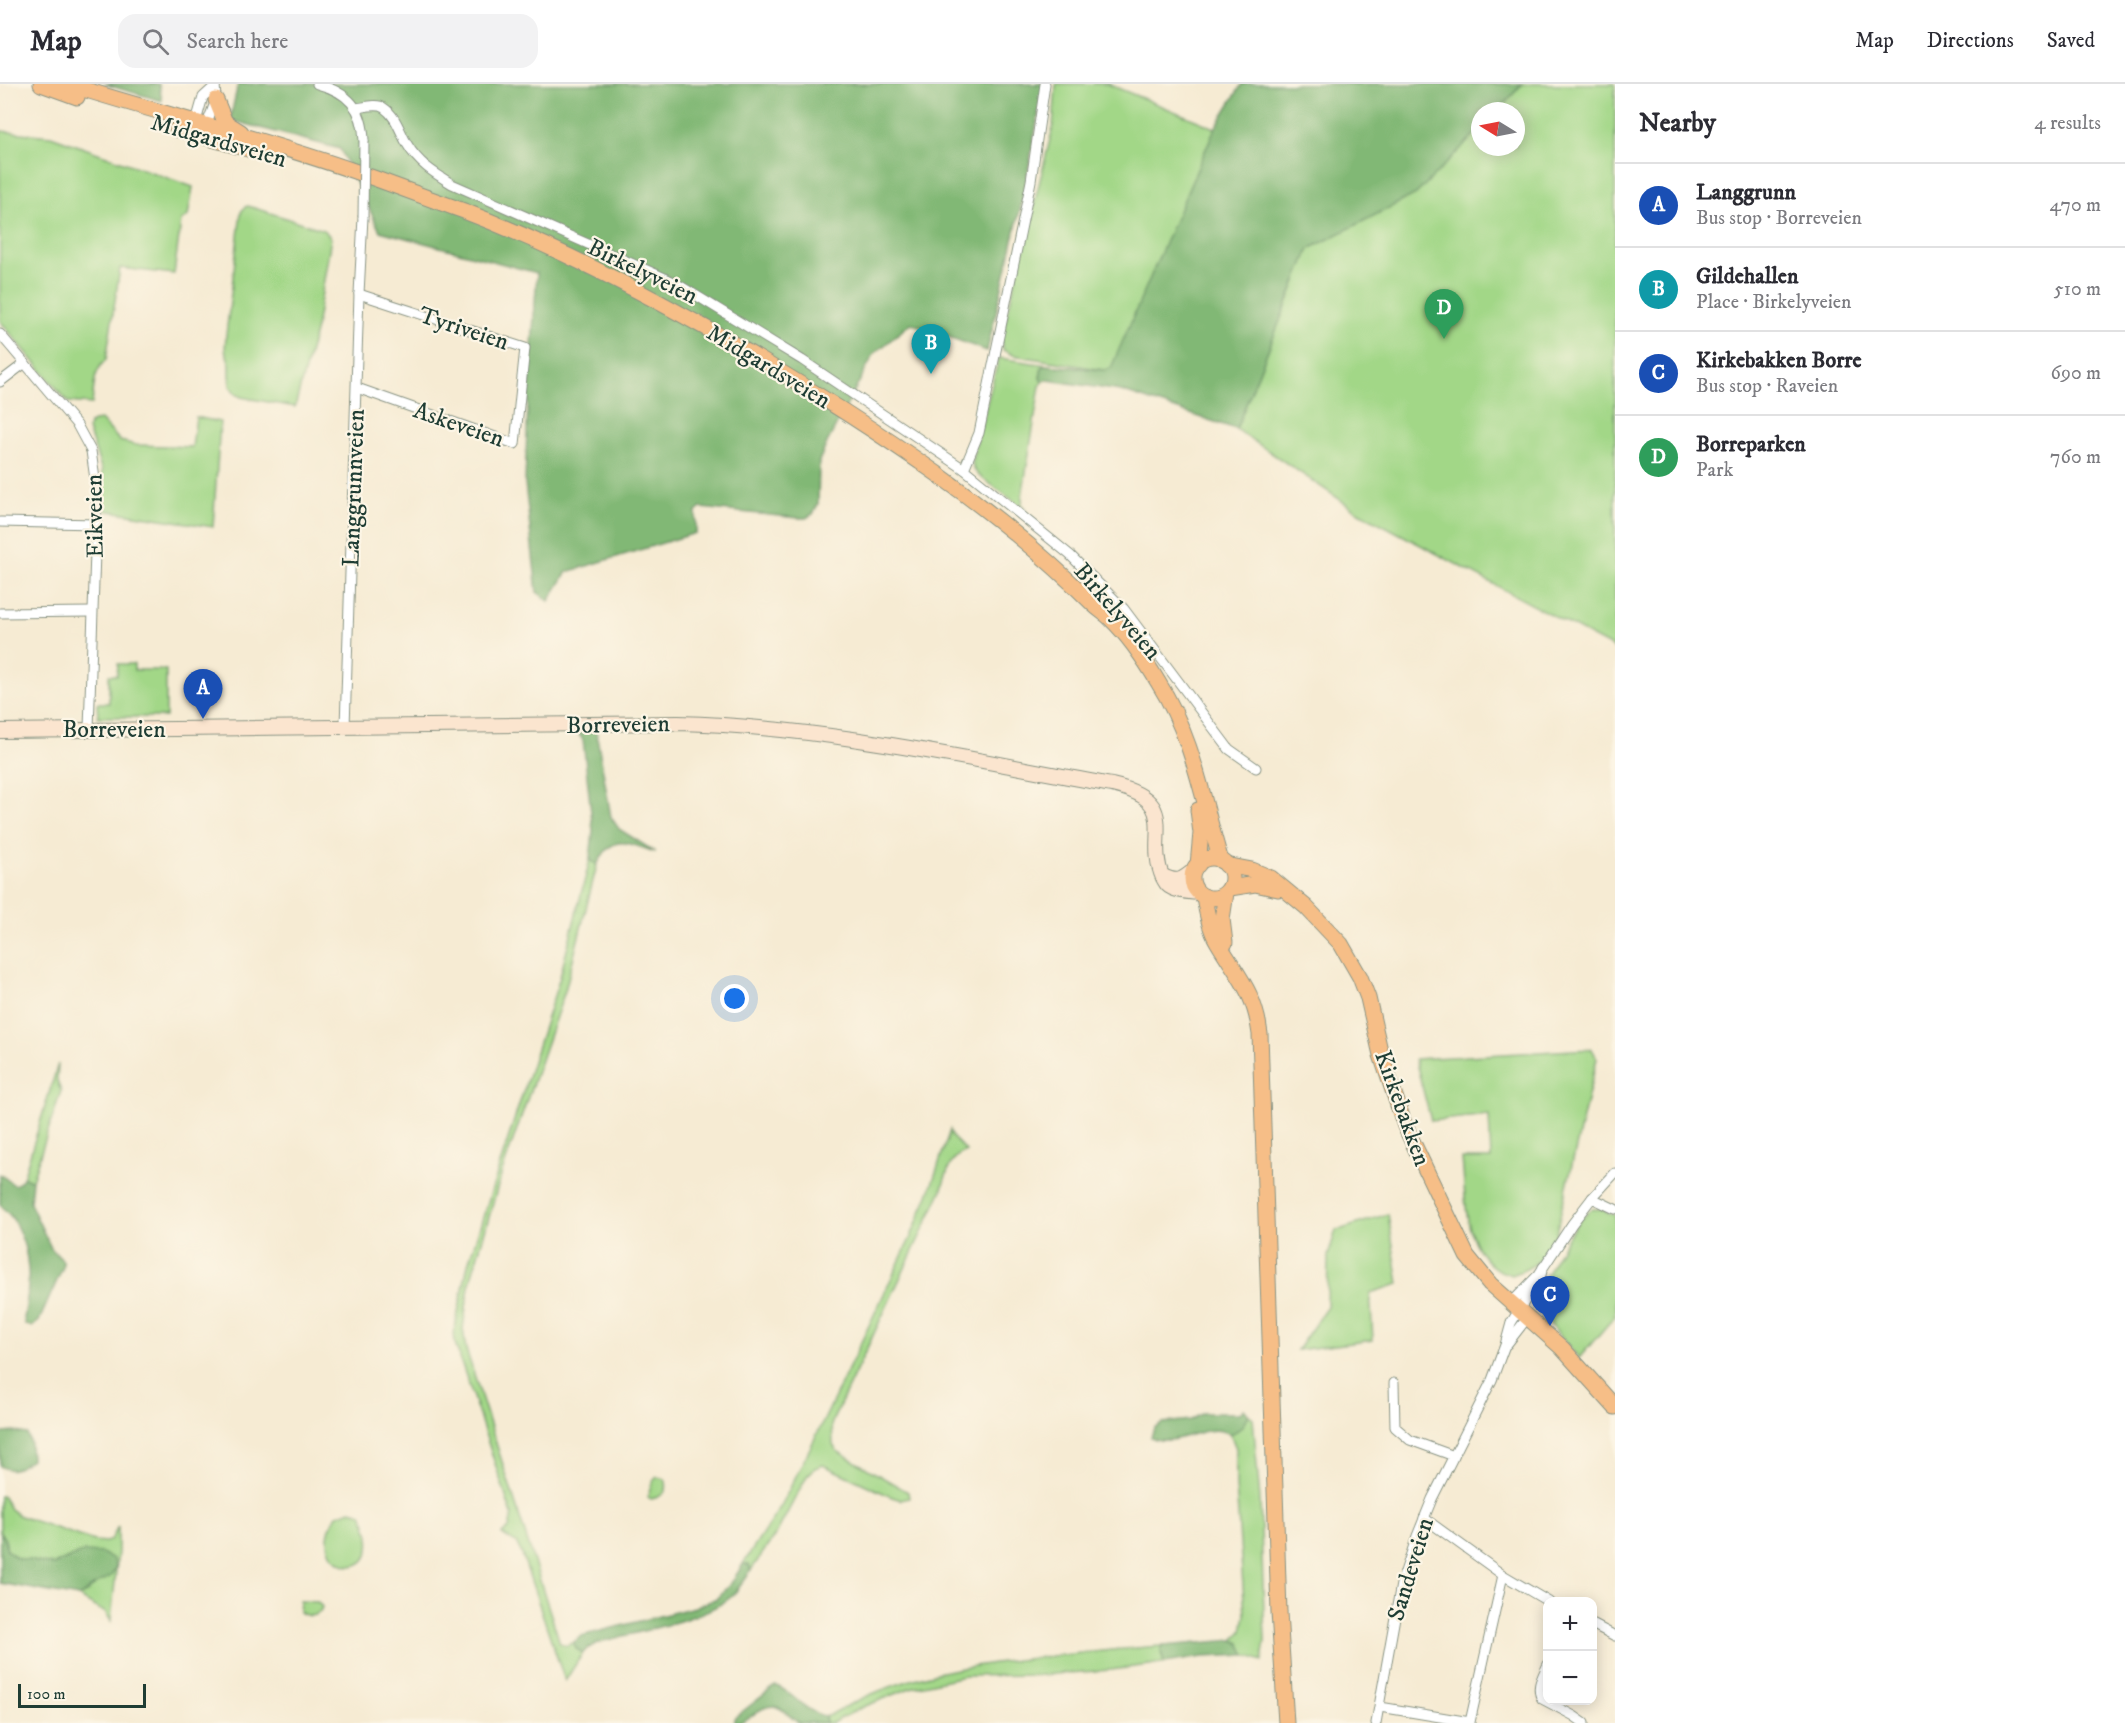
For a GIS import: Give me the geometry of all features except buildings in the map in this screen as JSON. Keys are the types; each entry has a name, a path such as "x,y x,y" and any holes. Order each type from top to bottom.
{"main road":[{"name":"Midgardsveien","path":"41,84 106,107 254,140 355,172 464,211 594,268 677,312 816,392 899,447 974,501 1051,563 1109,617 1138,652 1174,710 1196,764 1224,863"},
{"name":"Midgardsveien","path":"67,84 354,179 400,189"},
{"path":"215,90 225,122 254,140"},
{"name":"Midgardsveien","path":"1097,608 1153,688 1183,752 1195,791 1200,822 1196,868"},
{"name":"Borreveien","path":"0,731 712,724 755,726 851,738 944,754 1112,785 1135,792 1149,802 1157,817 1158,864 1163,876"},
{"path":"1163,876 1170,880 1182,880 1210,859 1224,863 1232,876 1222,919 1222,933 1227,955"},
{"name":"Kirkebakken","path":"1224,863 1252,870 1271,878 1326,928 1351,959 1368,998 1392,1092 1420,1161 1467,1256 1488,1281 1562,1348 1615,1407"},
{"path":"1196,868 1193,884 1202,895 1216,940 1248,990 1258,1018 1260,1034 1279,1612 1286,1723"},
{"path":"1163,876 1166,885 1173,889 1215,898 1228,890"},
{"name":"Kirkebakken","path":"1228,890 1255,884 1290,893"}],"street":[{"path":"316,84 331,88 343,95 357,108"},
{"path":"964,469 979,433 1030,181 1045,84"},
{"path":"199,128 215,90"},
{"path":"199,128 203,97 215,90"},
{"name":"Birkelyveien","path":"357,108 383,106 417,159 438,176 674,282 802,360 964,469 1070,555 1124,609 1229,748 1256,768"},
{"name":"Langgrunnveien","path":"345,727 363,217 364,131 357,108"},
{"name":"Tyriveien","path":"359,294 525,348 520,393"},
{"name":"Eikveien","path":"0,334 77,425 91,451 97,493 97,524 88,729"},
{"path":"0,382 25,363"},
{"name":"Askeveien","path":"357,388 515,444 520,393"},
{"path":"0,522 97,524"},
{"path":"0,613 92,612"},
{"name":"Sandeveien","path":"1376,1723 1401,1584 1424,1518 1492,1380 1511,1323 1543,1267 1592,1198 1615,1173"},
{"path":"1592,1198 1615,1209"},
{"path":"1394,1383 1395,1427 1410,1440 1454,1456"},
{"path":"1424,1518 1503,1575 1543,1598"},
{"path":"1380,1707 1470,1722 1503,1575"},
{"path":"1597,1626 1615,1636"},
{"path":"1543,1677 1539,1687 1543,1700"},
{"path":"1553,1705 1584,1723"}],"green space":[{"path":"104,84 159,84 162,101"},
{"path":"238,84 1044,84 1024,193 987,351 911,323 874,354 828,441 819,461 818,504 813,514 806,518 799,518 701,508 696,512 696,533 567,572 549,601 537,592 525,483 537,273 380,231 340,149 230,120"},
{"path":"1056,84 1108,84 1215,128 1116,358 1111,368 1104,370 1013,355 1003,350 1001,339 1053,127"},
{"path":"1242,84 1522,84 1506,102 1471,102 1471,138 1416,194 1309,249 1236,429 1121,391 1043,381 1040,378 1042,367 1046,365 1104,370 1111,368 1215,128"},
{"path":"1522,84 1615,84 1615,649 1357,511 1236,429 1309,249 1416,194 1471,138 1471,156 1525,156 1525,102 1506,102"},
{"path":"0,131 51,136 193,187 188,216 181,221 174,274 120,268 106,360 96,374 92,404 68,402 0,321"},
{"path":"248,206 324,230 331,238 316,328 295,407 241,397 230,386 230,364 225,350 226,335 241,212"},
{"path":"999,358 1046,365 1042,367 1040,378 1043,381 1040,386 1022,497 1022,505 1026,510 978,475 973,468 972,459"},
{"path":"196,417 220,422 213,527 103,510 102,471 88,429 89,424 101,420 120,441 136,445 192,447"},
{"path":"118,664 134,664 134,670 166,670 166,717 98,717 97,703 109,703 109,675 117,675"},
{"path":"596,731 611,817 619,829 655,852 621,843 609,848 597,865 590,859 593,831 583,740 578,733"},
{"path":"590,859 597,865 565,991 502,1172 469,1286 463,1329 466,1349 560,1643 567,1646 574,1642 575,1648 583,1653 565,1681 522,1554 517,1544 502,1534 509,1528 512,1515 455,1343 454,1332 468,1264 560,977"},
{"path":"1592,1049 1597,1058 1555,1237 1543,1257 1533,1265 1512,1275 1501,1271 1484,1258 1476,1246 1471,1233 1464,1188 1462,1159 1491,1159 1489,1115 1431,1121 1415,1059"},
{"path":"58,1064 57,1081 61,1091 32,1180 23,1178"},
{"path":"950,1130 952,1137 966,1151 952,1162 949,1168 941,1192 832,1422 833,1445 837,1451 908,1492 909,1498 901,1500 892,1497 823,1465 815,1468 807,1476 776,1534 751,1570 749,1565 743,1564 781,1506 824,1420 910,1239 930,1190"},
{"path":"0,1174 14,1185 23,1178 32,1180 30,1203 51,1248 63,1261 63,1267 39,1321 32,1327 25,1324 24,1319 28,1294 27,1258 14,1220 0,1205"},
{"path":"1593,1209 1601,1209 1615,1215 1615,1316 1579,1358 1532,1303 1568,1236 1585,1214"},
{"path":"1388,1214 1399,1284 1370,1293 1373,1340 1297,1350 1327,1307 1328,1256 1336,1230"},
{"path":"1244,1409 1248,1414 1243,1424 1237,1431 1230,1434 1211,1430 1170,1440 1151,1437 1154,1428 1162,1423 1191,1420 1203,1413 1240,1413"},
{"path":"1248,1414 1253,1418 1260,1500 1265,1641 1262,1661 1246,1655 1240,1643 1234,1640 1242,1631 1245,1615 1236,1486 1236,1448 1230,1434 1242,1427"},
{"path":"3,1433 27,1434 31,1459 20,1467 8,1469 0,1466 0,1436"},
{"path":"657,1477 665,1479 666,1490 659,1497 651,1499 648,1497 649,1491"},
{"path":"0,1496 3,1496 10,1509 20,1516 94,1541 111,1540 118,1526 118,1552 111,1621 106,1613 78,1597 88,1592 95,1584 84,1552 53,1565 17,1558 7,1550 0,1532"},
{"path":"351,1510 362,1513 368,1531 369,1549 365,1559 357,1565 339,1562 332,1555 328,1544 329,1531 337,1515"},
{"path":"0,1532 7,1550 17,1558 53,1565 84,1552 102,1553 112,1558 116,1566 110,1577 78,1597 0,1583"},
{"path":"743,1564 749,1565 751,1570 735,1593 705,1612 649,1630 597,1643 583,1653 575,1648 574,1642 581,1636 695,1607 717,1598 732,1582"},
{"path":"300,1601 318,1602 322,1607 316,1615 306,1615 299,1612"},
{"path":"1234,1640 1240,1643 1246,1655 1203,1657 1164,1663 1161,1651 1163,1646"},
{"path":"1163,1646 1161,1651 1164,1663 1111,1670 1041,1675 964,1676 910,1688 863,1707 832,1723 826,1723 825,1716 884,1689 939,1673 1024,1659"},
{"path":"775,1686 785,1690 810,1710 825,1716 826,1723 801,1723 773,1706 734,1723 734,1718"}],"place":[{"name":"Borreparken","path":"1444,339"},
{"name":"Gildehallen","path":"931,374"},
{"name":"Langgrunn","path":"203,719"},
{"name":"Kirkebakken Borre","path":"1550,1326"}]}
